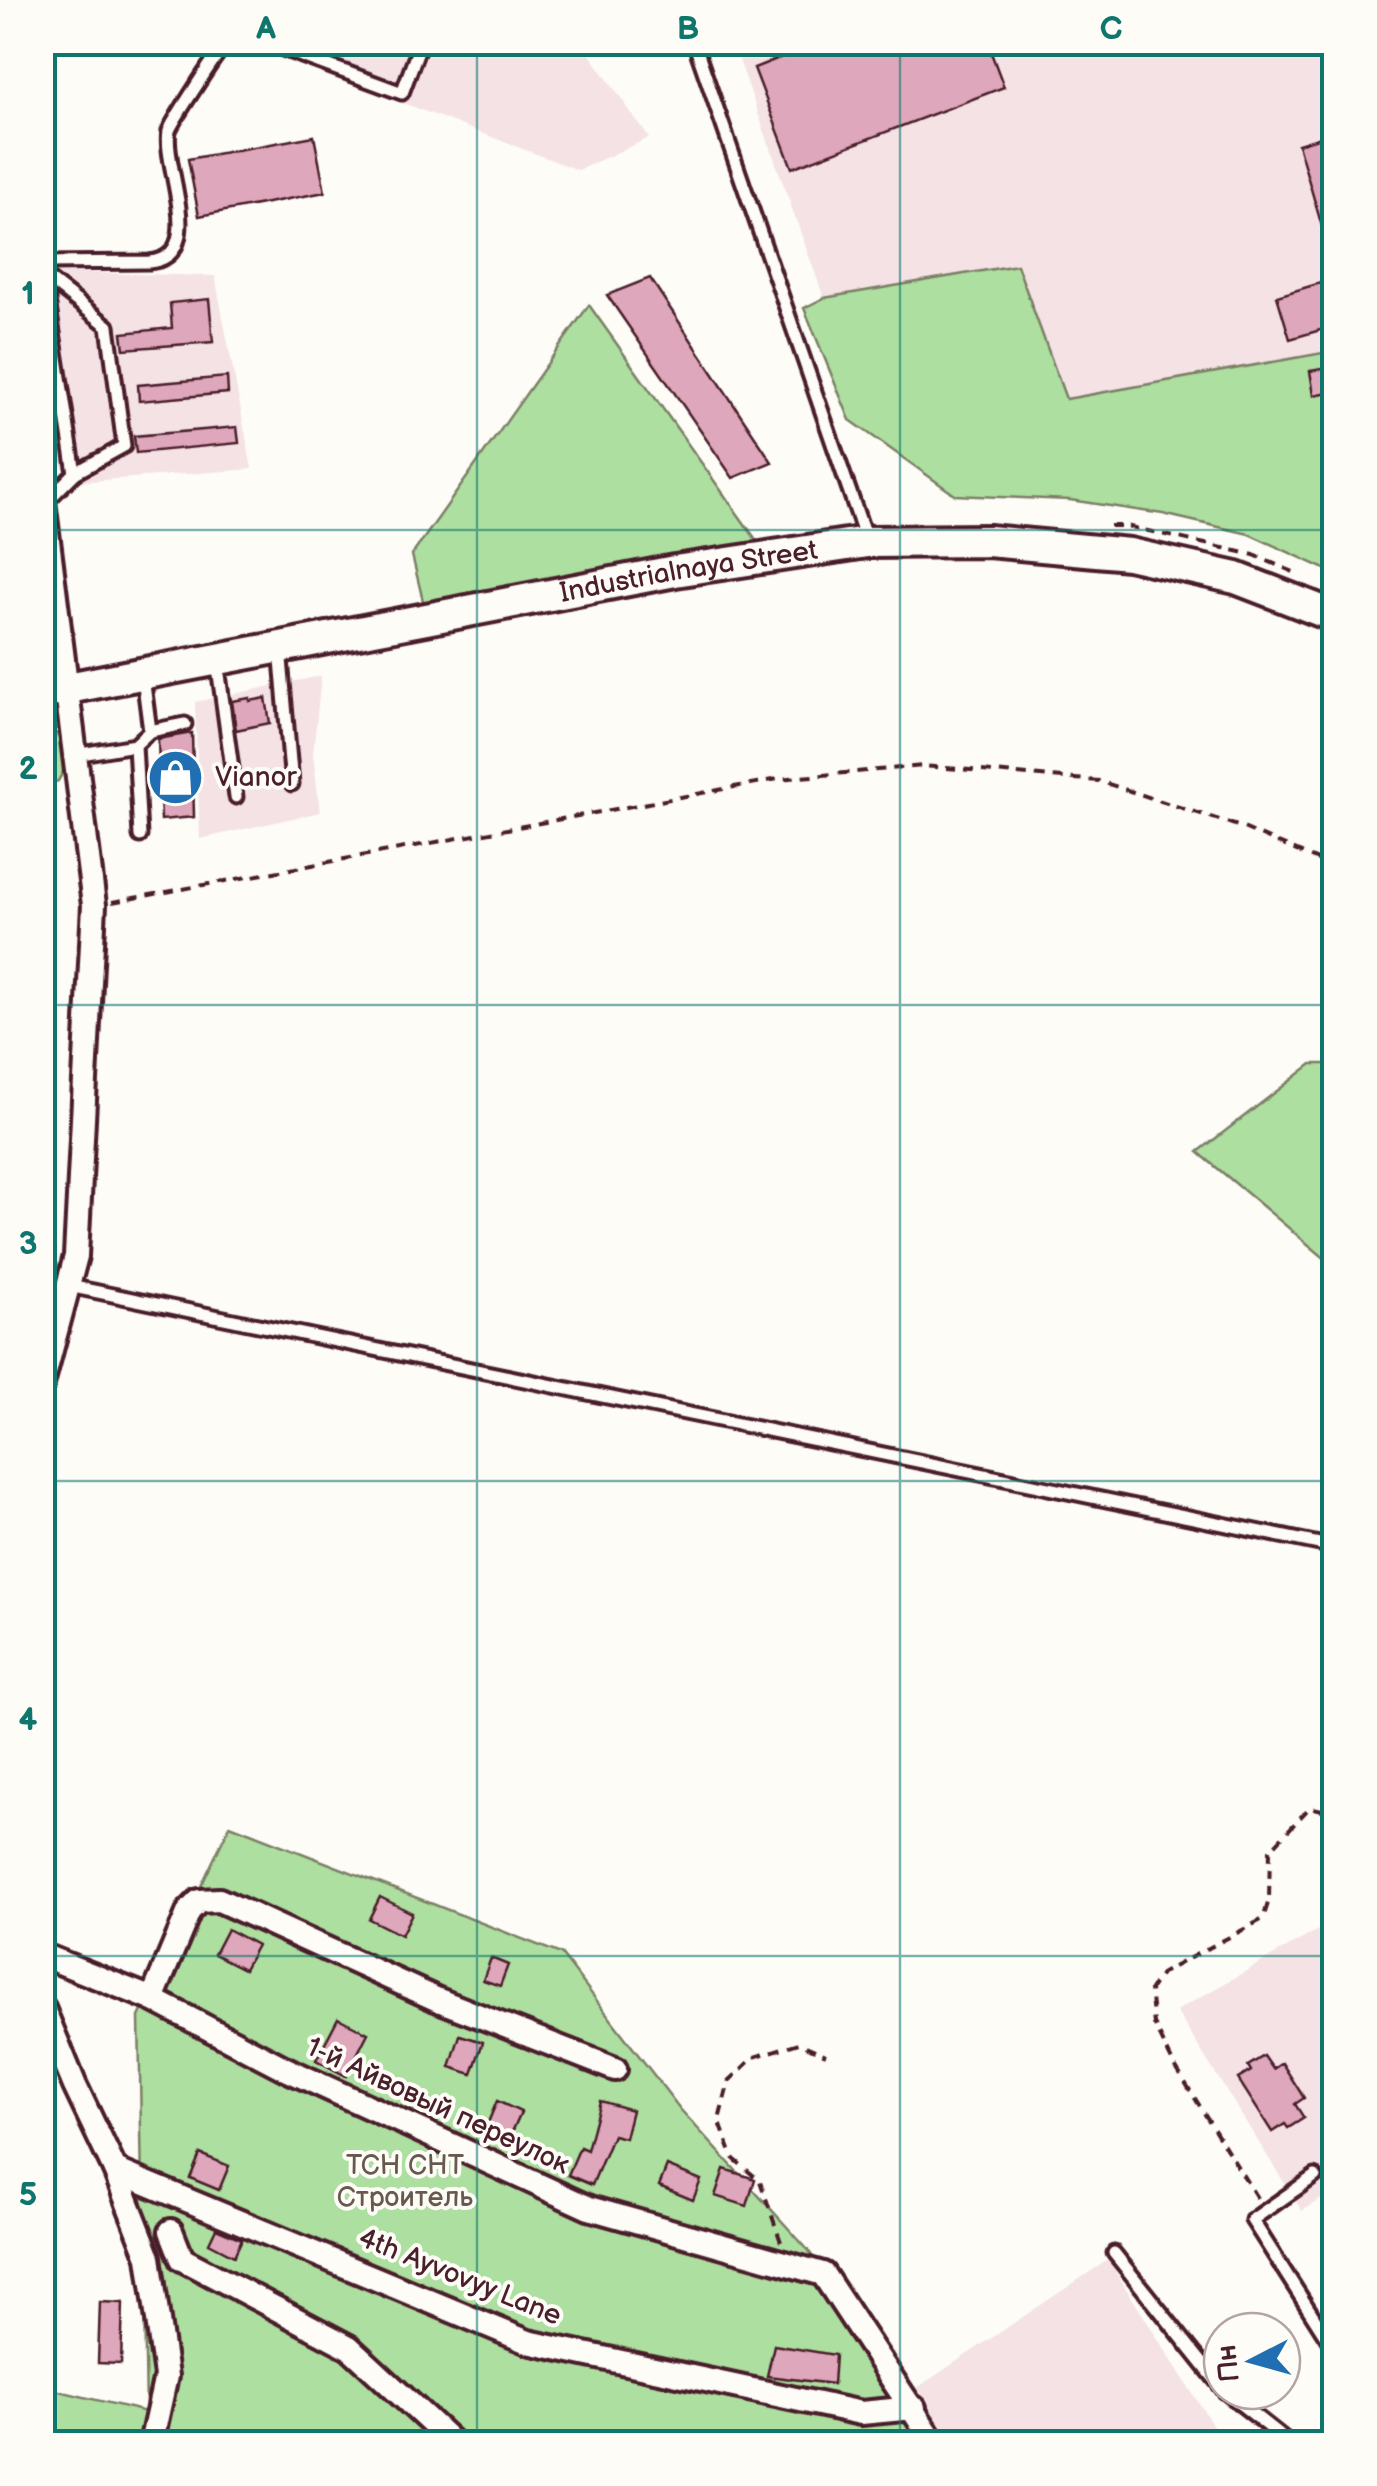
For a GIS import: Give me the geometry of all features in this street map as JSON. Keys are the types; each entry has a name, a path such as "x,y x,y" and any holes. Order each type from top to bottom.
{"main road":[{"name":"Industrialnaya Street","path":"54,692 675,571 867,542 988,542 1128,554 1236,578 1334,616"}],"street":[{"path":"42,1384 51,1320 68,1286 76,1256 94,905 75,755 54,692 44,499"},
{"path":"152,1999 189,1912 199,1902 219,1900 436,1999 614,2069"},
{"name":"1-й Айвовый переулок","path":"42,1955 152,1999 286,2070 589,2208 823,2274 914,2408"},
{"path":"42,2006 149,2257 166,2376 151,2444"},
{"name":"4th Ayvovyy Lane","path":"115,2170 528,2342 861,2413 914,2408"},
{"path":"171,2231 182,2259 349,2347 454,2444"},
{"path":"914,2408 934,2444"}],"lane":[{"path":"43,270 158,262 174,251 180,234 169,130 220,51 234,42"},
{"path":"264,42 402,93 421,42"},
{"path":"304,56 310,42"},
{"path":"694,42 867,542"},
{"path":"43,270 108,326 124,446 75,474 44,499"},
{"path":"43,270 75,474"},
{"path":"280,648 292,784"},
{"path":"217,660 236,797"},
{"path":"143,675 150,731"},
{"path":"75,755 136,745 150,731 185,724"},
{"path":"136,745 140,836"},
{"path":"68,1286 1334,1548"},
{"path":"1315,2176 1252,2220 1334,2349"},
{"path":"1114,2253 1202,2364"},
{"path":"1249,2411 1291,2444"}],"path":[{"path":"94,905 778,780 923,766 1100,781 1241,827 1334,867"},
{"path":"1264,2211 1173,2064 1154,2024 1150,1990 1162,1973 1263,1919 1270,1900 1270,1850 1310,1808 1334,1813"},
{"path":"790,2265 760,2182 733,2158 719,2120 728,2082 754,2057 799,2044 826,2054"}],"shaded area":[{"path":"247,43 582,43 649,138 578,170"},
{"path":"733,43 1334,43 1334,351 1066,399 1016,265 824,298"},
{"path":"53,272 215,276 252,469 76,482 56,458 43,366 42,282"},
{"path":"321,676 313,754 320,812 200,839 195,702"},
{"path":"1334,1921 1334,2191 1302,2211 1176,2011"},
{"path":"1108,2260 1224,2443 948,2443 914,2390"}],"green space":[{"path":"1017,265 1066,399 1334,351 1334,573 1249,534 1163,514 1070,500 955,495 850,420 804,308 824,298"},
{"path":"589,305 757,541 424,605 412,555"},
{"path":"43,725 57,734 63,748 63,772 58,781 43,787"},
{"path":"1312,1064 1334,1064 1334,1266 1198,1152"},
{"name":"ТСН СНТ Строитель","path":"230,1825 561,1954 680,2109 808,2250 938,2443 43,2444 43,2387 146,2412 139,2017"}],"building":[{"path":"820,42 987,42 1004,87 792,168 754,68"},
{"path":"1334,133 1334,253 1330,254 1298,144"},
{"path":"314,136 325,192 199,216 188,159"},
{"path":"650,278 772,462 733,478 607,295"},
{"path":"1334,279 1334,326 1290,339 1277,296"},
{"path":"209,299 213,342 124,349 122,333 172,328 170,303"},
{"path":"1334,367 1334,391 1314,395 1310,371"},
{"path":"227,377 228,393 139,401 138,385"},
{"path":"237,427 239,443 136,453 134,436"},
{"path":"266,698 270,723 236,730 232,701"},
{"name":"Vianor","path":"192,733 194,817 161,820 158,739"},
{"path":"380,1897 412,1913 401,1935 369,1919"},
{"path":"227,1929 257,1945 244,1969 214,1954"},
{"path":"491,1958 508,1965 500,1986 483,1980"},
{"path":"338,2018 368,2033 346,2076 316,2060"},
{"path":"460,2035 483,2042 472,2074 450,2067"},
{"path":"1264,2056 1273,2069 1282,2063 1304,2098 1295,2104 1304,2118 1272,2132 1238,2079 1251,2071 1248,2066"},
{"path":"497,2101 521,2112 508,2141 485,2130"},
{"path":"600,2101 632,2110 625,2138 613,2135 592,2185 568,2175 580,2147 587,2150"},
{"path":"200,2154 229,2166 219,2190 190,2178"},
{"path":"667,2166 701,2180 693,2200 659,2186"},
{"path":"724,2169 755,2179 747,2206 715,2196"},
{"path":"216,2228 242,2239 234,2256 209,2243"},
{"path":"100,2302 123,2303 121,2364 98,2363"},
{"path":"774,2345 835,2355 833,2384 767,2376"}],"place":[{"name":"Vianor","path":"176,777"}]}
